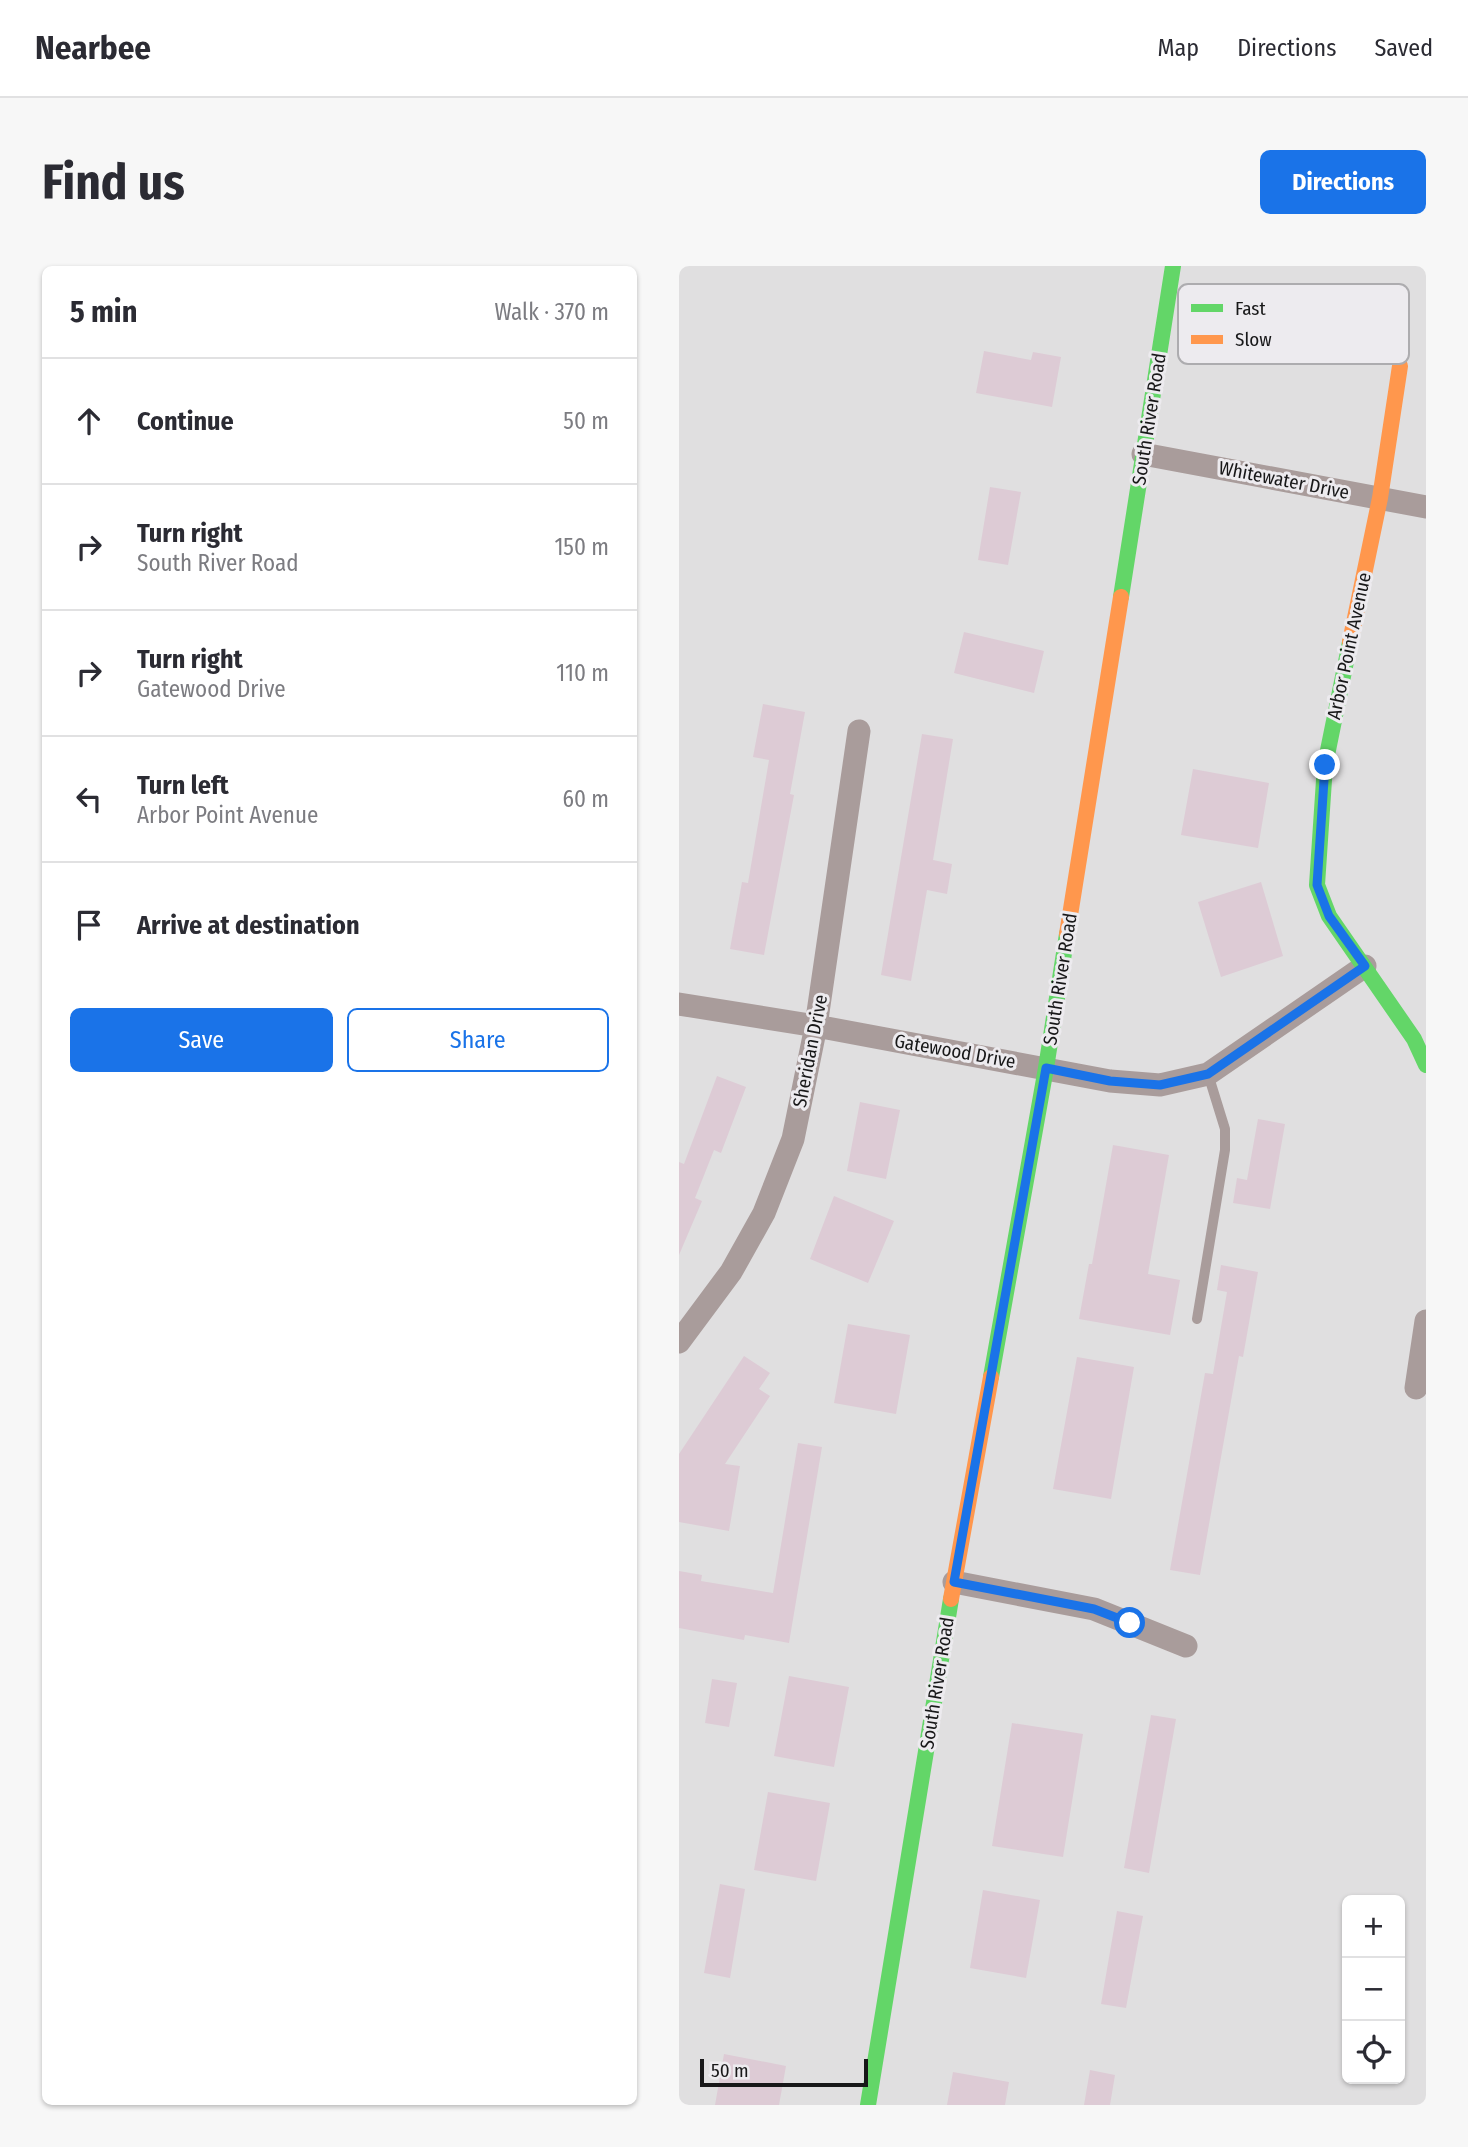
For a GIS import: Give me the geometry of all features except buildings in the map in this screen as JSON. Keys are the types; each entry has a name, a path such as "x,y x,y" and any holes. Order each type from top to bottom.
{"street":[{"name":"South River Road","path":"868,2105 954,1582 1046,1068 1174,266"},
{"name":"Arbor Point Avenue","path":"1400,366 1380,498 1325,765 1317,885 1329,916 1413,1039 1426,1065"},
{"name":"Whitewater Drive","path":"1143,454 1426,507"},
{"name":"Sheridan Drive","path":"679,1342 731,1272 764,1213 793,1139 817,1026 859,731"},
{"name":"Gatewood Drive","path":"679,1004 817,1026 1110,1081 1160,1085 1208,1074 1365,966"},
{"path":"1416,1388 1426,1321"},
{"path":"954,1582 1094,1609 1185,1646"}],"lane":[{"path":"1197,1319 1225,1150 1222,1115 1208,1074"}],"traffic: fast":[{"path":"1121,597 1173,266"},
{"path":"1350,642 1325,765 1317,885 1329,916 1414,1039 1426,1065"},
{"path":"991,1377 1067,934"},
{"path":"868,2105 951,1599"}],"traffic: slow":[{"path":"1350,642 1380,498 1400,366"},
{"path":"1067,934 1121,597"},
{"path":"951,1599 991,1377"}],"route":[{"path":"1130,1623 1094,1609 954,1582 1046,1068 1110,1081 1160,1085 1208,1074 1365,966 1329,916 1317,885 1325,765"}]}
